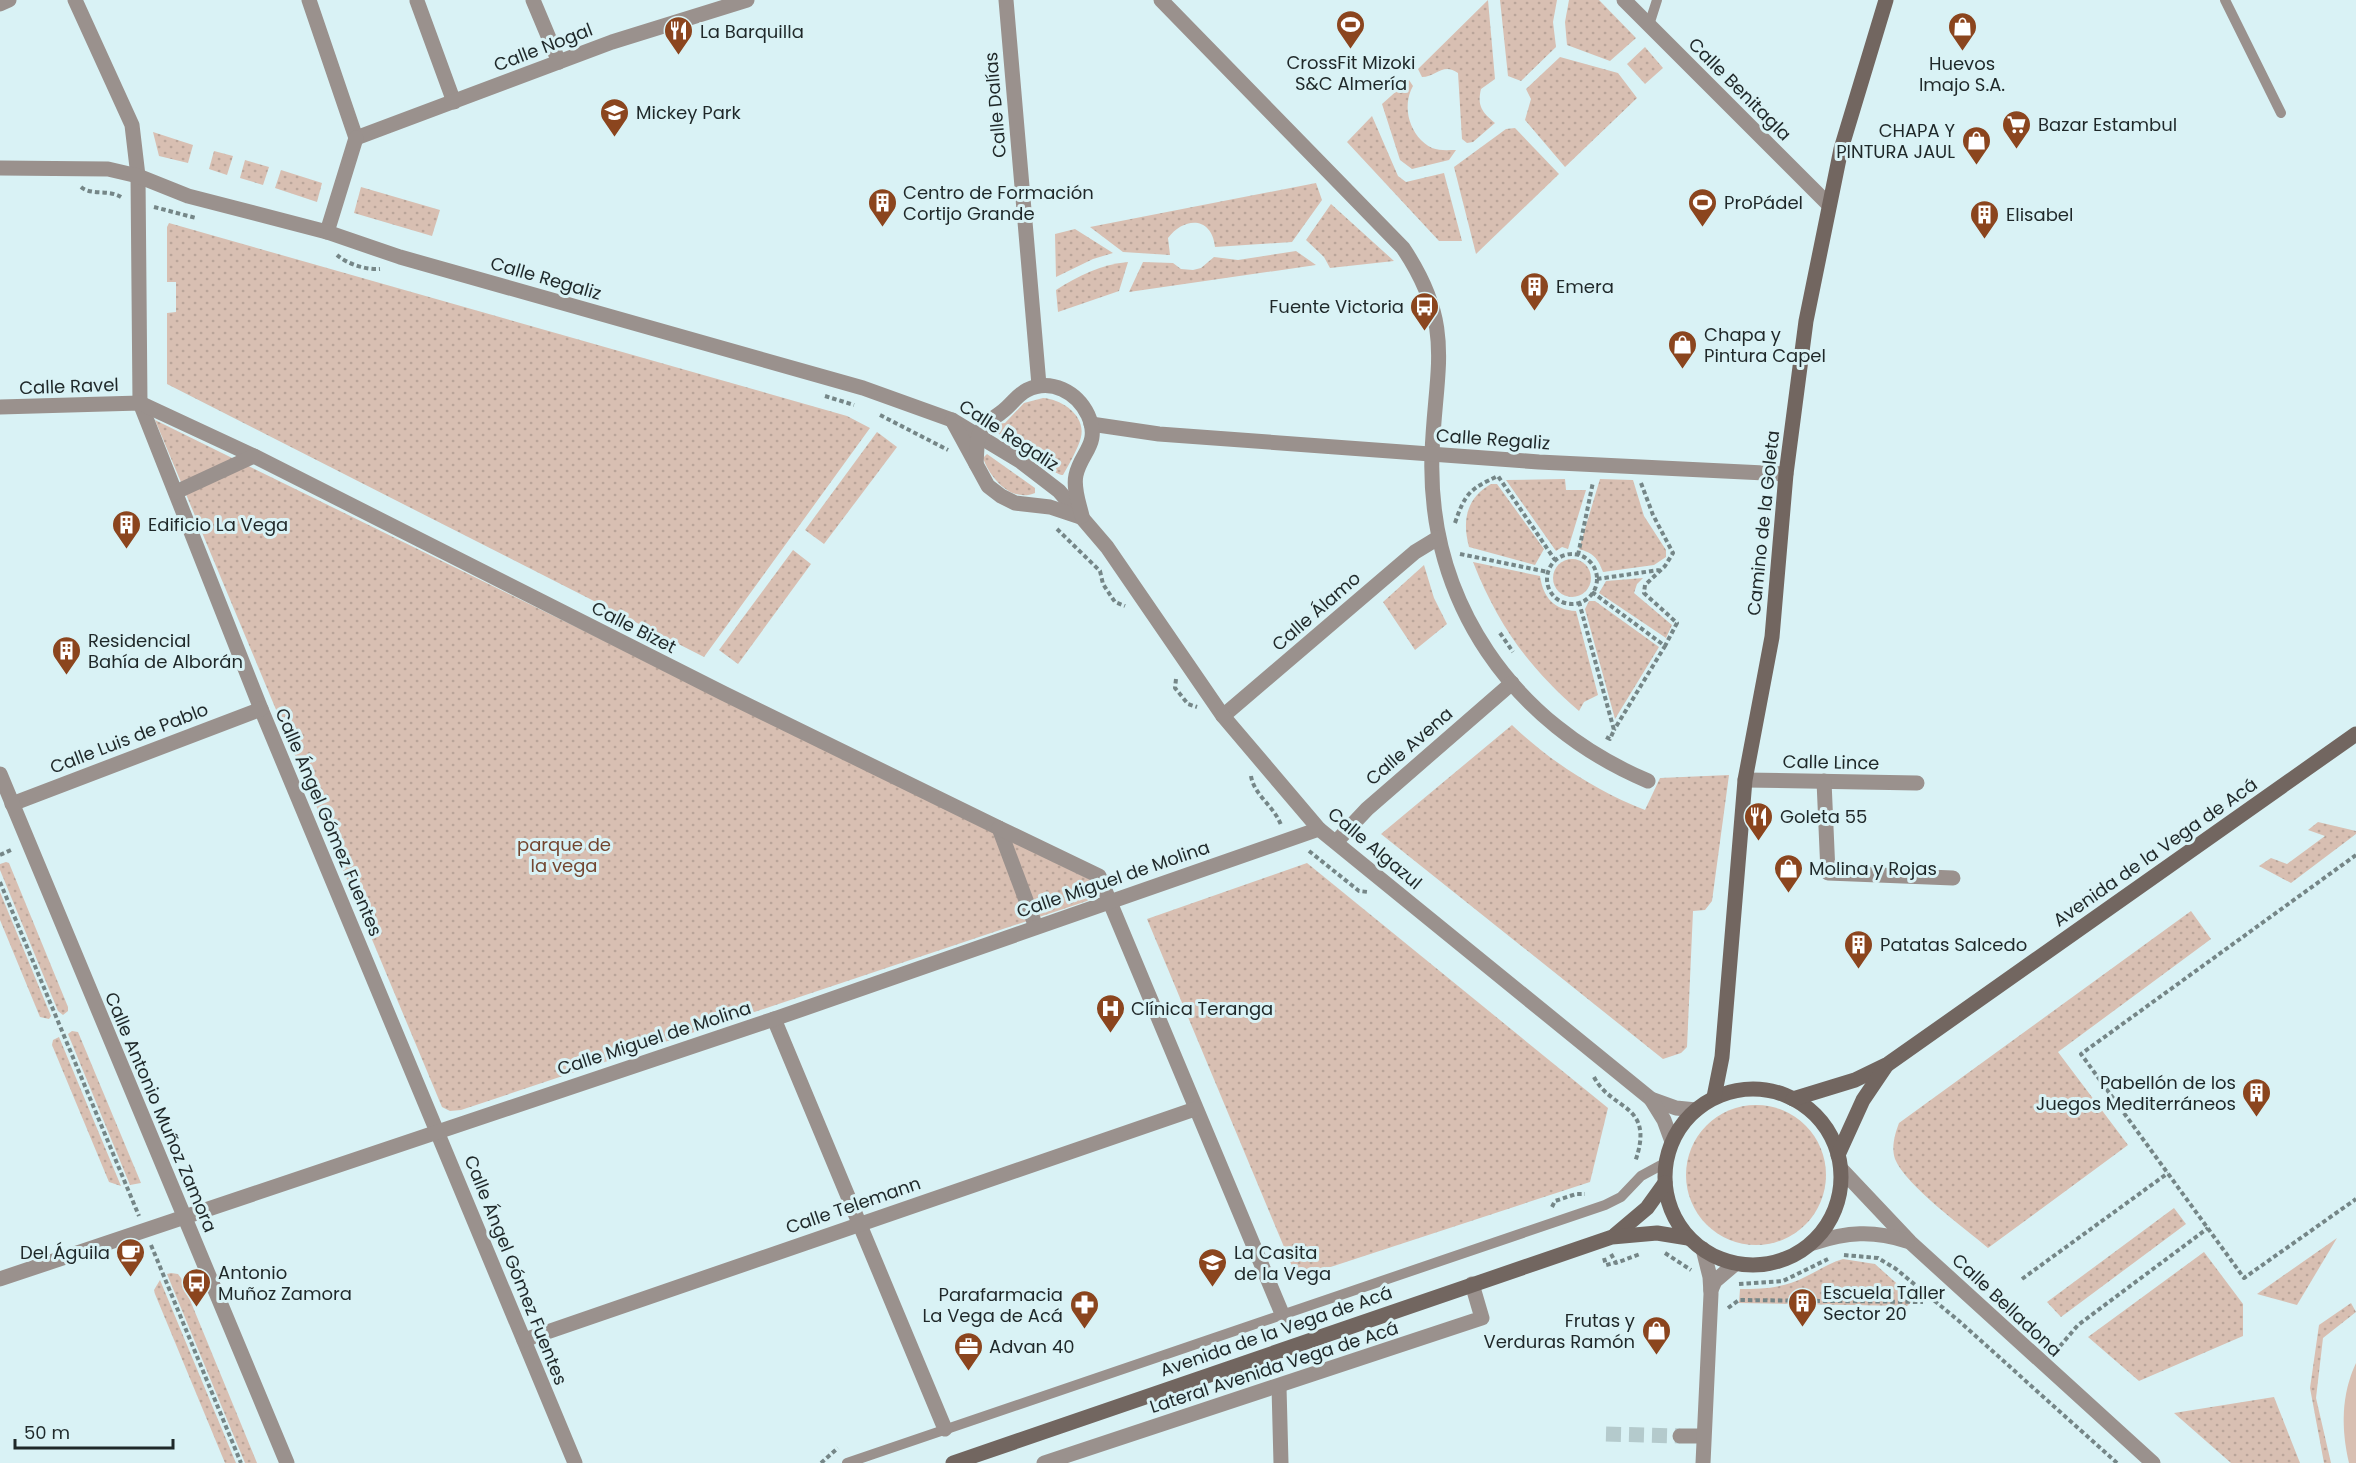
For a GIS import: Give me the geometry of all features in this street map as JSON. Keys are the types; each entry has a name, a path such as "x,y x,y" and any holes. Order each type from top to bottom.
{"main road":[{"name":"Camino de la Goleta","path":"1714,1097 1722,1057 1745,780 1772,637 1786,474 1806,321 1841,149 1886,0"},
{"name":"Avenida de la Vega de Acá","path":"1793,1099 1855,1080 1888,1064 2356,734"},
{"name":"Camino de la Goleta","path":"1722,1057 1733,1092"},
{"name":"Avenida de la Vega de Acá","path":"1840,1162 1863,1100 1888,1064"},
{"path":"1770,1091 1793,1099 1827,1127 1840,1162 1839,1197 1832,1218 1813,1243 1793,1256 1771,1264 1735,1264 1703,1250 1688,1238 1672,1210 1665,1183 1665,1163 1671,1139 1696,1110 1714,1097 1733,1092 1770,1091"},
{"name":"Avenida de la Vega de Acá","path":"1612,1237 1642,1213 1665,1183"},
{"name":"Avenida de la Vega de Acá","path":"953,1463 1612,1237 1657,1233 1688,1238"}],"street":[{"path":"0,4 9,0"},
{"name":"Calle Ángel Gómez Fuentes","path":"75,0 132,125 138,176 140,403 261,709 575,1463"},
{"path":"309,0 356,138 327,232"},
{"path":"533,0 559,62"},
{"name":"Calle Nogal","path":"356,138 612,42 747,0"},
{"name":"Calle Dalías","path":"1006,0 1039,385"},
{"path":"1161,0 1403,248 1420,273 1436,314 1440,351 1432,454 1433,513 1448,577 1468,620 1512,683 1538,712 1575,743 1611,765 1648,780"},
{"name":"Calle Benitagla","path":"1624,0 1829,205"},
{"path":"417,1 454,102"},
{"name":"Calle Regaliz","path":"0,168 108,169 138,176 188,196 327,232 400,257 863,388 952,420 1020,461 1059,491"},
{"path":"976,464 978,435 983,425 1015,398 1039,385 1052,385 1068,392 1081,404 1091,424 1088,452 1078,468 1050,501 1039,506"},
{"name":"Calle Ravel","path":"0,407 140,403"},
{"name":"Calle Bizet","path":"140,403 254,456 707,685 1099,876 1283,1316"},
{"path":"994,418 952,420 988,486 1015,503 1066,511 1082,519"},
{"name":"Calle Regaliz","path":"1091,424 1159,434 1432,454 1786,474"},
{"path":"176,492 254,456"},
{"path":"1078,468 1076,492 1082,519"},
{"name":"Calle Algazul","path":"1059,491 1107,547 1223,716 1319,829 1651,1099 1676,1108 1696,1110"},
{"name":"Calle Álamo","path":"1223,716 1415,552 1438,538"},
{"name":"Calle Avena","path":"1336,842 1366,809 1512,683"},
{"name":"Calle Luis de Pablo","path":"12,804 261,709"},
{"name":"Calle Antonio Muñoz Zamora","path":"0,774 287,1463"},
{"name":"Calle Lince","path":"1745,780 1917,783"},
{"path":"1824,780 1828,873 1953,878"},
{"path":"999,828 1036,927"},
{"name":"Calle Miguel de Molina","path":"0,1279 437,1130 774,1019 1108,900 1319,829"},
{"path":"774,1019 945,1429"},
{"name":"Calle Algazul","path":"1651,1099 1671,1139"},
{"name":"Calle Telemann","path":"524,1341 1195,1109"},
{"path":"1840,1162 1910,1242"},
{"name":"Calle Belladona","path":"1813,1243 1852,1233 1868,1232 1910,1242 2153,1463"},
{"path":"1703,1250 1708,1263 1711,1292 1703,1463"},
{"path":"1711,1292 1715,1281 1735,1264"},
{"name":"Lateral Avenida Vega de Acá","path":"1044,1463 1482,1318 1472,1284"},
{"path":"1279,1387 1281,1463"},
{"path":"1680,1436 1703,1436"}],"lane":[{"path":"1650,25 1657,0"},
{"path":"2225,0 2282,113"},
{"path":"847,1463 1605,1205 1621,1197 1641,1176 1665,1163"}],"path":[{"path":"97,192 114,192"},
{"path":"154,207 189,217"},
{"path":"352,263 366,268"},
{"path":"832,401 846,405"},
{"path":"1457,534 1455,524 1462,501 1473,487 1505,474"},
{"path":"1578,555 1594,475"},
{"path":"1498,476 1555,560"},
{"path":"1610,739 1677,623 1644,592 1645,585 1673,553 1653,515 1639,476"},
{"path":"1459,545 1465,566"},
{"path":"1570,554 1578,555 1591,564 1597,579 1592,592 1580,602 1572,604 1558,599 1549,587 1548,572 1555,560 1570,554"},
{"path":"1461,555 1548,572"},
{"path":"1597,579 1660,570"},
{"path":"1104,587 1113,598"},
{"path":"1592,592 1665,646"},
{"path":"1580,602 1614,730"},
{"path":"1496,628 1516,656"},
{"path":"1177,691 1185,701"},
{"path":"1264,798 1275,811 1282,827"},
{"path":"1302,852 1312,852 1355,888"},
{"path":"2356,855 2080,1054 2244,1278 2356,1199"},
{"path":"0,882 139,1216"},
{"path":"1601,1086 1631,1111 1637,1121 1638,1153 1631,1171"},
{"path":"2022,1280 2168,1173"},
{"path":"2028,1383 2078,1325 2208,1228"},
{"path":"148,1237 241,1463"},
{"path":"1660,1251 1691,1269 1693,1275"},
{"path":"1613,1260 1616,1263 1644,1252"},
{"path":"1711,1292 1727,1294 1730,1288 1743,1283 1783,1281 1840,1255 1878,1258 1896,1269 1916,1288 1925,1292 2117,1463"},
{"path":"1728,1313 1728,1306 1739,1300 1923,1302"},
{"path":"820,1463 842,1447"}],"green space":[{"path":"1488,0 1495,79 1481,89 1480,104 1484,112 1495,123 1473,142 1467,143 1462,139 1458,73 1444,69 1422,77 1418,69"},
{"path":"1500,0 1557,0 1553,22 1556,47 1521,81 1508,76"},
{"path":"1569,0 1599,0 1636,38 1610,61 1567,45 1565,22"},
{"path":"1645,47 1663,68 1645,84 1627,64"},
{"path":"1560,57 1618,73 1637,98 1565,167 1525,120 1531,99 1526,89"},
{"path":"1409,80 1413,86 1409,94 1408,112 1413,129 1424,143 1432,148 1456,150 1449,160 1412,169 1400,160 1382,104"},
{"path":"1372,116 1398,176 1406,182 1444,173 1462,241 1439,241 1347,142"},
{"path":"1515,128 1559,174 1476,254 1454,167 1506,129"},
{"path":"153,132 193,145 188,163 159,156"},
{"path":"214,151 233,156 227,175 209,169"},
{"path":"245,160 269,167 263,185 240,178"},
{"path":"281,170 322,183 317,202 275,188"},
{"path":"1316,183 1322,200 1292,242 1215,247 1209,230 1203,225 1190,223 1182,226 1168,238 1170,255 1123,252 1090,227"},
{"path":"361,187 440,210 432,236 354,213"},
{"path":"1331,204 1394,261 1330,268 1324,257 1306,240"},
{"path":"169,223 847,416 870,428 704,657 167,384 167,313 176,312 176,282 167,282 167,227"},
{"path":"1075,229 1113,253 1093,259 1056,277 1055,234"},
{"path":"1296,251 1316,265 1129,292 1143,262 1173,263 1181,269 1193,270 1201,268 1214,257 1238,260"},
{"path":"1128,262 1119,291 1058,312 1056,290 1090,272 1109,265"},
{"path":"1043,398 1057,401 1071,410 1076,415 1082,429 1080,441 1063,475 1041,464 996,432 997,424 1005,423 1024,403"},
{"name":"parque de la vega","path":"155,420 1095,882 1095,894 1087,901 461,1110 450,1111 442,1107"},
{"path":"877,432 897,447 824,544 805,530"},
{"path":"987,454 1035,488 1035,493 1018,495 1003,487 986,466 983,458"},
{"path":"1565,479 1566,490 1586,490 1568,549 1562,547 1556,551 1506,480"},
{"path":"1600,479 1633,480 1644,516 1666,550 1666,557 1654,565 1603,572 1594,557 1579,549"},
{"path":"1491,484 1497,484 1544,549 1535,565 1469,547 1466,528 1468,511 1476,496"},
{"path":"793,550 811,564 738,664 719,650"},
{"path":"1572,559 1586,564 1591,578 1586,592 1572,597 1558,592 1553,578 1558,564"},
{"path":"1473,562 1540,576 1544,590 1551,601 1562,608 1576,611 1598,695 1584,702 1579,711 1544,678 1516,644 1493,606"},
{"path":"1424,565 1434,598 1447,624 1415,650 1383,602"},
{"path":"1643,578 1637,584 1634,593 1672,625 1666,638 1599,593 1606,581"},
{"path":"1589,601 1595,601 1659,647 1615,719 1585,609"},
{"path":"1512,725 1574,774 1609,794 1645,810 1660,778 1729,775 1712,901 1705,910 1693,911 1687,1047 1681,1053 1663,1059 1381,834"},
{"path":"2318,822 2356,831 2356,834 2291,883 2259,866 2271,858 2287,864 2325,836 2308,830"},
{"path":"9,863 68,1007 68,1011 63,1015 58,1011 0,870 0,864"},
{"path":"1307,863 1608,1108 1590,1182 1297,1278 1147,919"},
{"path":"0,892 51,1016 49,1019 40,1017 0,920"},
{"path":"2191,911 2211,939 2058,1052 2128,1145 1988,1248 1923,1194 1901,1170 1893,1150 1899,1123"},
{"path":"72,1031 78,1032 141,1183 130,1185 68,1034"},
{"path":"59,1037 121,1186 109,1182 52,1045 53,1040"},
{"path":"1756,1105 1783,1111 1795,1117 1805,1126 1814,1136 1820,1148 1826,1175 1820,1202 1814,1214 1805,1224 1795,1233 1783,1239 1756,1245 1729,1239 1717,1233 1707,1224 1698,1214 1692,1202 1686,1175 1692,1148 1698,1136 1707,1126 1717,1117 1729,1111"},
{"path":"2174,1208 2186,1224 2061,1317 2047,1302"},
{"path":"2337,1238 2297,1305 2257,1294"},
{"path":"2204,1252 2243,1304 2243,1336 2139,1381 2088,1337"},
{"path":"1843,1259 1875,1264 1914,1299 1907,1306 1739,1303 1740,1289 1789,1284"},
{"path":"167,1274 178,1274 181,1278 257,1463 245,1463"},
{"path":"160,1280 236,1463 225,1463 155,1294 154,1290"},
{"path":"2351,1303 2356,1312 2323,1338 2316,1398 2331,1463 2324,1463 2310,1388 2319,1325"},
{"path":"2356,1363 2356,1463 2349,1463 2344,1412 2347,1387"},
{"path":"2274,1397 2300,1463 2231,1463 2174,1413"}],"tunnel":[{"path":"1606,1434 1680,1436"}],"place":[{"name":"CrossFit Mizoki S&C Almería","path":"1351,50"},
{"name":"Huevos Imajo S.A.","path":"1962,52"},
{"name":"La Barquilla","path":"679,56"},
{"name":"Mickey Park","path":"615,138"},
{"name":"Bazar Estambul","path":"2017,150"},
{"name":"CHAPA Y PINTURA JAUL","path":"1976,166"},
{"name":"Centro de Formación Cortijo Grande","path":"882,228"},
{"name":"ProPádel","path":"1703,228"},
{"name":"Elisabel","path":"1985,240"},
{"name":"Emera","path":"1535,312"},
{"name":"Fuente Victoria","path":"1425,332"},
{"name":"Chapa y Pintura Capel","path":"1683,370"},
{"name":"Edificio La Vega","path":"127,550"},
{"name":"Residencial Bahía de Alborán","path":"67,676"},
{"name":"Goleta 55","path":"1759,842"},
{"name":"Molina y Rojas","path":"1788,894"},
{"name":"Patatas Salcedo","path":"1859,970"},
{"name":"Clínica Teranga","path":"1110,1034"},
{"name":"Pabellón de los Juegos Mediterráneos","path":"2257,1118"},
{"name":"Del Águila","path":"131,1278"},
{"name":"La Casita de la Vega","path":"1213,1288"},
{"name":"Antonio Muñoz Zamora","path":"197,1308"},
{"name":"Escuela Taller Sector 20","path":"1802,1328"},
{"name":"Parafarmacia La Vega de Acá","path":"1084,1330"},
{"name":"Frutas y Verduras Ramón","path":"1656,1356"},
{"name":"Advan 40","path":"968,1372"}]}
